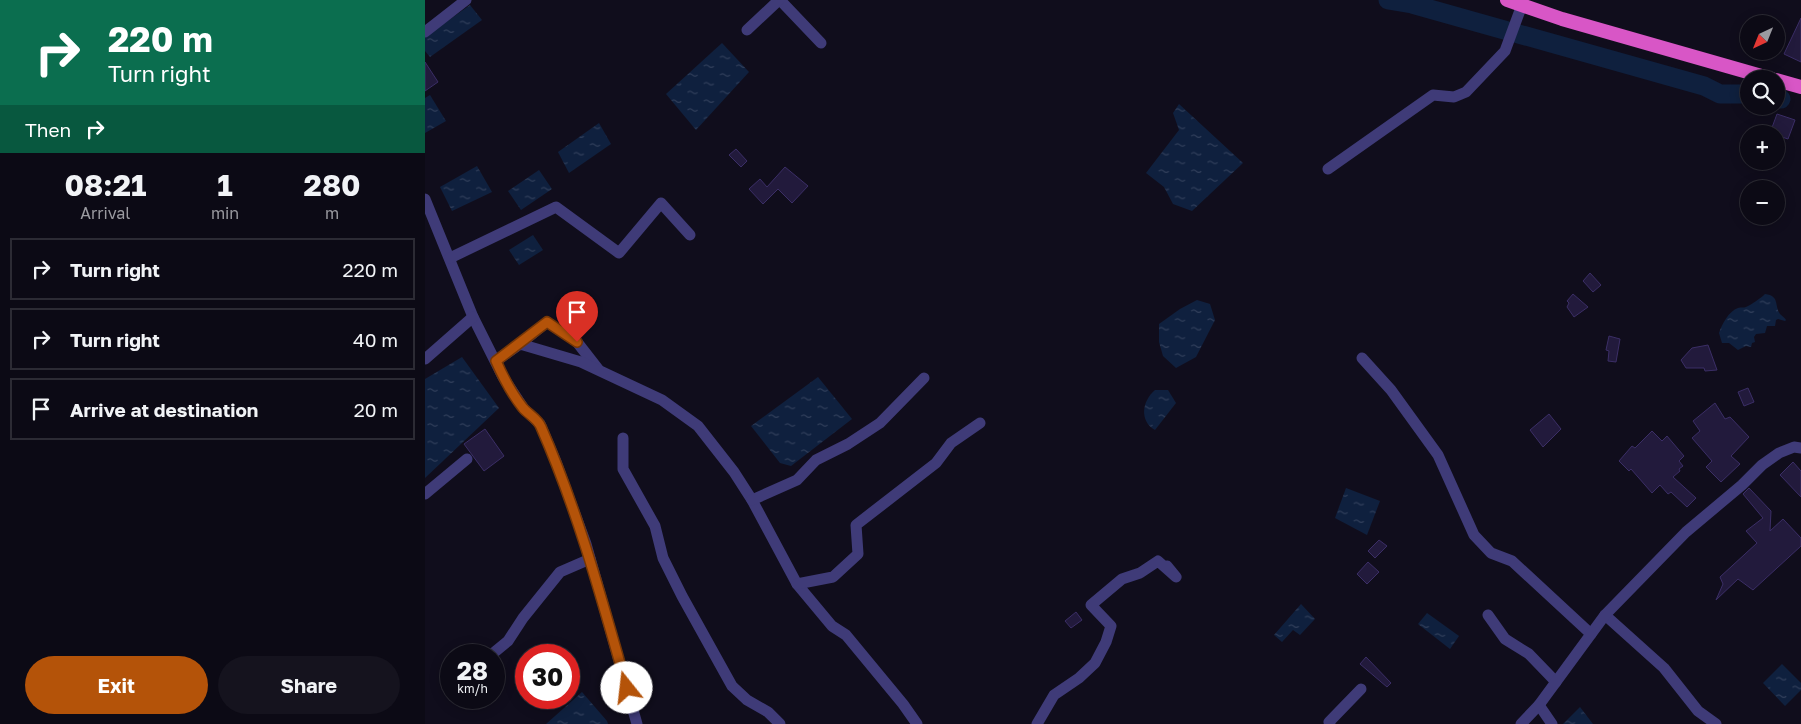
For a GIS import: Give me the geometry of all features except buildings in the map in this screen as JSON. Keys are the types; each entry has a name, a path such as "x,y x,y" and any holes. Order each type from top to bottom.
{"highway":[{"path":"1507,0 1562,19 1740,70"},
{"path":"1785,83 1801,87"}],"street":[{"path":"425,32 466,0"},
{"path":"747,30 779,0 821,43"},
{"path":"1328,169 1433,94 1454,97 1466,92 1504,52 1522,6"},
{"path":"425,199 473,317 503,377 523,408 540,424 556,462 590,559 637,724"},
{"path":"450,258 557,207 619,252 661,203 690,235"},
{"path":"425,359 473,317"},
{"path":"496,361 547,322 577,342 599,371"},
{"path":"520,344 581,362 662,400 698,426 734,472 752,500 797,584 832,626 846,635 903,704 917,724"},
{"path":"1362,358 1391,390 1438,455 1474,535 1491,553 1512,562 1591,634"},
{"path":"752,500 797,480 816,460 848,444 880,423 924,378"},
{"path":"797,584 833,577 858,554 856,525 936,463 951,443 980,423"},
{"path":"623,438 623,469 655,526 663,558 682,596 732,686 747,700 768,712 780,724"},
{"path":"1521,724 1539,705 1605,615 1687,532 1742,485 1762,465 1779,453 1794,447 1801,448"},
{"path":"425,494 467,459"},
{"path":"504,644 560,572 590,559"},
{"path":"1037,724 1054,695 1079,678 1095,664 1106,642 1111,626 1091,605 1122,579 1139,573 1158,561 1177,577 1167,566"},
{"path":"1488,615 1505,638 1529,654 1556,682"},
{"path":"1605,615 1664,668 1698,711 1716,724"},
{"path":"1330,724 1329,722 1361,689"},
{"path":"1539,705 1552,724"}],"water":[{"path":"470,5 482,20 430,57 425,51 425,37"},
{"path":"722,43 749,72 696,130 666,94"},
{"path":"430,95 446,121 425,133 425,98"},
{"path":"1179,104 1243,163 1192,211 1173,204 1164,187 1146,173 1179,130 1173,113"},
{"path":"599,123 611,144 569,173 558,152"},
{"path":"477,166 492,192 452,211 440,187"},
{"path":"539,170 552,189 521,210 508,191"},
{"path":"533,235 543,250 519,265 509,250"},
{"path":"1765,294 1775,299 1778,311 1786,320 1778,319 1775,326 1767,326 1765,333 1756,334 1754,337 1755,342 1752,343 1751,347 1746,346 1738,350 1729,343 1722,343 1719,333 1729,315 1738,308 1751,305"},
{"path":"1197,300 1210,304 1215,320 1196,357 1176,368 1163,356 1159,342 1159,324"},
{"path":"462,357 499,408 425,478 425,379"},
{"path":"818,377 852,419 791,466 780,463 751,426"},
{"path":"1155,390 1168,390 1176,403 1155,430 1146,422 1144,411 1147,400"},
{"path":"1346,488 1380,501 1367,535 1335,518"},
{"path":"1301,604 1315,619 1300,635 1293,630 1282,642 1274,635"},
{"path":"1427,613 1459,636 1450,649 1418,624"},
{"path":"1782,664 1801,683 1801,690 1785,706 1763,683"},
{"path":"582,692 608,724 546,724 563,709 580,709 580,694"},
{"path":"1580,707 1593,724 1563,724"}],"waterway":[{"path":"1388,0 1412,4 1704,86 1720,94 1740,94"}],"route":[{"path":"577,342 547,322 496,361 503,377 523,408 540,424 556,462 586,544 627,688"}]}
